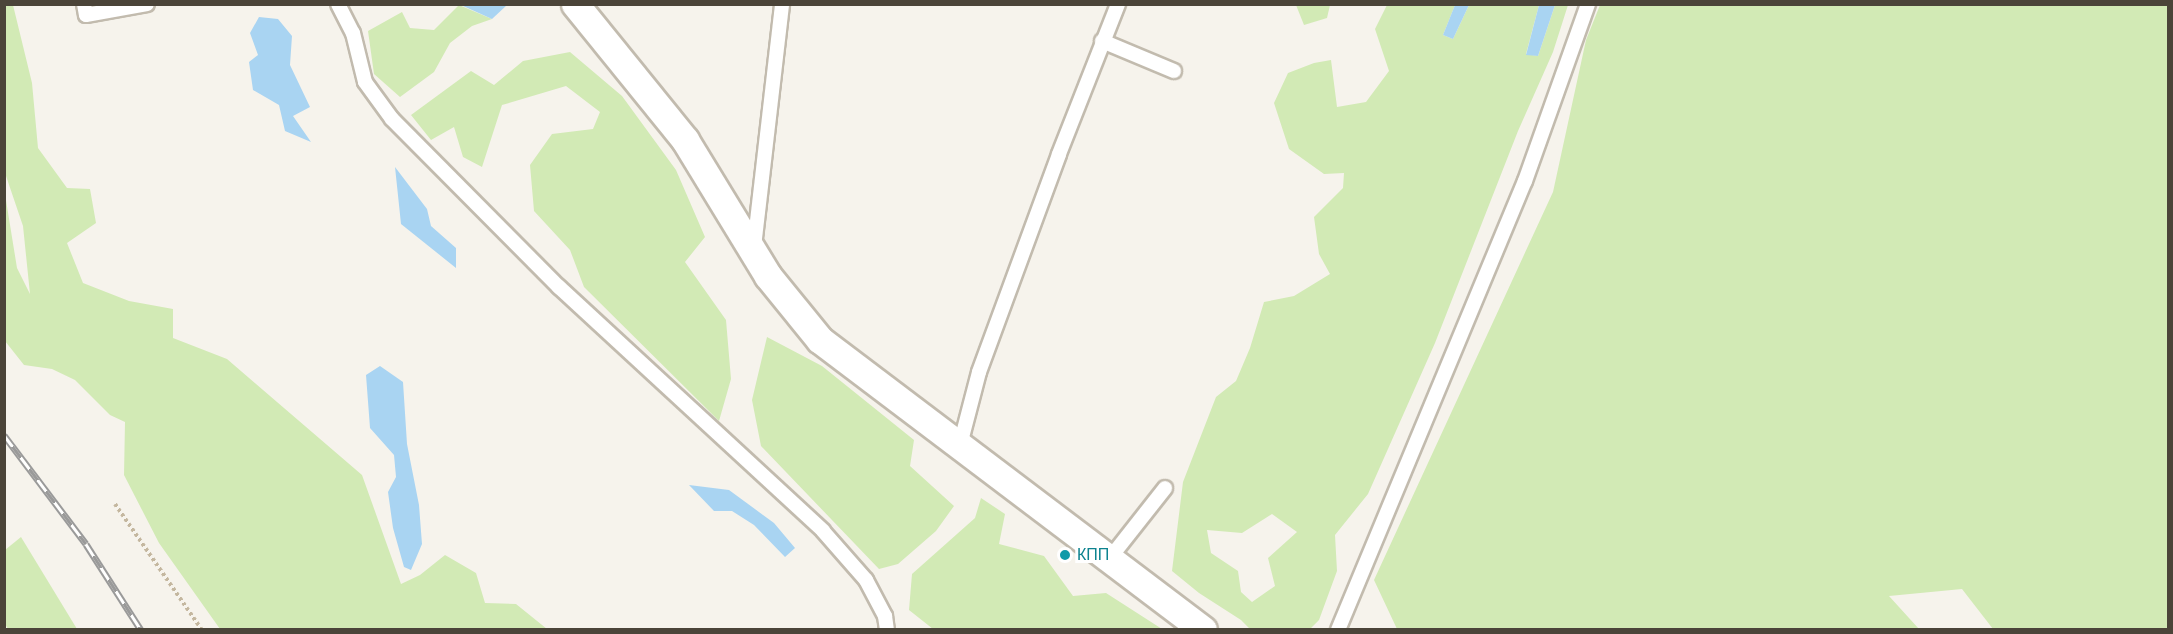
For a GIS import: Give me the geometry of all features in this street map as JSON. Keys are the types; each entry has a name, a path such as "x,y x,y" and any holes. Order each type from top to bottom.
{"street":[{"path":"575,4 685,140 768,276 820,340 1203,630"}],"lane":[{"path":"84,4 86,15 147,4"},
{"path":"338,4 353,33 365,82 392,118 558,287 823,531 866,580 885,616 887,630"},
{"path":"753,249 782,4"},
{"path":"960,444 979,372 1102,41 1118,4"},
{"path":"1338,630 1525,181 1588,4"},
{"path":"1102,41 1174,71"},
{"path":"1110,558 1164,488"}],"path":[{"path":"115,504 202,630"}],"green space":[{"path":"5,5 13,5 32,83 38,148 67,188 90,189 96,223 67,243 83,283 129,301 173,309 173,338 227,359 362,475 401,584 420,575 445,555 476,573 485,603 516,604 547,629 220,629 159,543 124,475 125,422 110,415 75,380 52,369 24,365 5,341 5,194 17,268 30,294 23,226 5,173"},
{"path":"459,5 492,19 472,26 450,43 434,72 400,97 374,74 368,31 402,12 410,28 434,30"},
{"path":"1296,5 1330,5 1327,18 1304,25"},
{"path":"1387,5 1455,5 1443,35 1453,39 1469,5 1539,5 1526,54 1538,56 1555,5 1568,5 1553,52 1518,131 1435,343 1368,494 1335,535 1337,571 1319,620 1310,629 1250,629 1241,620 1199,593 1172,571 1183,482 1216,397 1236,381 1250,348 1264,302 1294,296 1330,274 1319,254 1314,217 1343,188 1344,173 1324,174 1289,149 1274,103 1288,73 1314,63 1331,60 1337,107 1366,102 1389,71 1375,29","holes":["1272,514 1297,532 1268,558 1275,586 1252,602 1241,592 1238,571 1211,553 1207,530 1242,533"]},
{"path":"1600,5 2168,5 2168,629 1993,629 1962,589 1889,596 1919,629 1397,629 1374,580 1553,192 1586,40"},
{"path":"570,52 622,96 676,170 705,237 685,262 726,320 731,379 719,421 584,287 570,250 534,211 530,165 552,134 593,129 600,112 566,86 502,105 482,167 463,157 454,127 431,140 411,115 471,71 494,85 523,61"},
{"path":"767,337 822,366 914,440 910,466 954,506 936,531 898,564 879,569 761,446 752,400"},
{"path":"981,498 1005,514 999,544 1044,556 1073,596 1106,593 1162,629 933,629 909,610 912,574 975,518"},
{"path":"21,537 77,629 8,629 5,624 5,550"}],"water":[{"path":"461,5 507,5 492,19"},
{"path":"1455,5 1469,5 1453,39 1443,35"},
{"path":"1539,5 1555,5 1538,56 1526,55"},
{"path":"259,17 278,19 292,36 290,65 310,107 293,116 311,142 285,131 279,105 253,90 249,62 258,55 250,33"},
{"path":"395,167 427,209 431,226 456,248 456,268 401,224"},
{"path":"380,366 403,382 407,444 419,505 422,544 411,570 404,567 393,528 388,492 396,477 394,455 370,428 366,375"},
{"path":"689,485 729,490 774,523 795,548 785,557 754,525 732,511 714,511"}],"railway":[{"path":"4,435 86,544 141,630"}],"place":[{"name":"КПП","path":"1065,555"}]}
